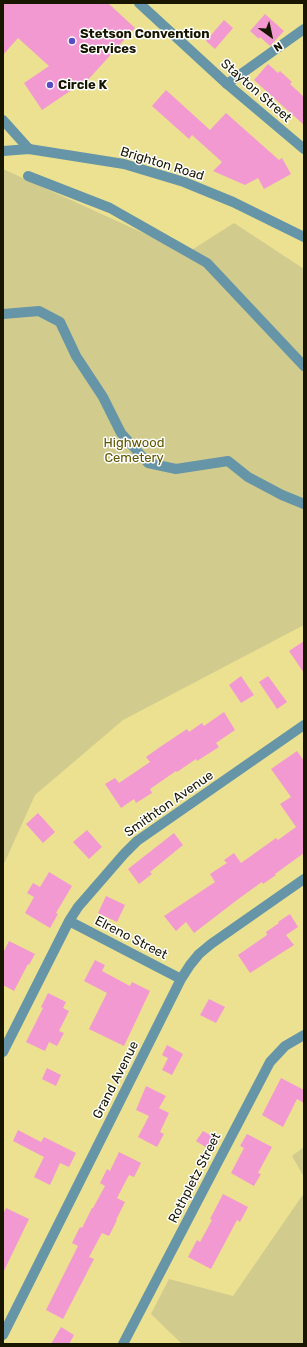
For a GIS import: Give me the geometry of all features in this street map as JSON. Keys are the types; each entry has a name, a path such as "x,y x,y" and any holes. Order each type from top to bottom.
{"street":[{"name":"Stayton Street","path":"139,3 228,84 304,149"},
{"path":"228,84 304,30"},
{"path":"3,120 29,149"},
{"name":"Brighton Road","path":"3,151 29,149 124,164 184,182 233,202 304,237"},
{"path":"28,176 110,208 207,263 304,366"},
{"path":"3,314 39,311 60,322 76,356 103,397 121,433 148,463 176,469 228,461 248,477 282,495 304,504"},
{"name":"Smithton Avenue","path":"3,1052 69,921 78,907 124,854 137,841 304,725"},
{"name":"Grand Avenue","path":"3,1335 181,979 199,954 211,944 304,879"},
{"name":"Elreno Street","path":"69,921 181,979"},
{"name":"Rothpletz Street","path":"124,1344 270,1062 285,1046 304,1036"}],"green space":[{"name":"Highwood Cemetery","path":"3,169 187,253 234,223 304,269 304,625 123,720 35,795 3,866"},
{"path":"304,1147 304,1177 292,1156"},
{"path":"304,1193 304,1344 182,1344 151,1314 169,1279 233,1296"}],"building":[{"name":"Stetson Convention Services","path":"3,3 108,3 135,28 86,82 85,81 42,110 24,83 49,66 18,38 3,55"},
{"path":"265,14 284,31 270,46 250,31"},
{"path":"224,20 233,28 215,49 206,41"},
{"path":"268,64 278,73 280,71 292,82 290,84 304,97 304,125 254,80"},
{"path":"166,90 210,130 226,113 279,160 282,158 291,174 264,189 258,178 245,185 213,171 222,162 192,135 189,139 152,106"},
{"path":"304,641 304,673 289,651"},
{"path":"241,676 254,695 241,703 229,685"},
{"path":"268,676 287,702 277,709 259,682"},
{"path":"224,712 235,730 216,743 219,747 197,761 196,759 177,772 176,771 150,789 152,793 136,803 134,799 121,808 105,784 115,778 119,783 150,762 146,757 160,747 187,729 189,732 202,723 204,726"},
{"path":"297,751 304,761 304,853 275,874 276,875 263,884 262,882 241,897 194,933 186,922 176,931 164,916 215,882 210,874 227,863 224,860 234,853 241,863 276,838 278,840 296,827 280,804 291,797 271,769"},
{"path":"38,813 55,832 43,843 26,824"},
{"path":"87,830 102,847 89,859 73,842"},
{"path":"174,833 183,845 150,872 152,874 139,884 128,869"},
{"path":"49,872 72,886 56,913 58,914 50,928 25,913 34,897 27,893 33,883 40,887"},
{"path":"106,896 125,905 117,922 98,913"},
{"path":"290,914 298,927 286,935 294,945 250,973 238,955 267,935 266,932"},
{"path":"9,941 35,954 14,991 3,985 3,953"},
{"path":"95,960 105,965 102,971 130,986 132,982 150,991 124,1046 89,1029 107,993 84,981"},
{"path":"48,993 66,1002 63,1008 69,1011 59,1031 64,1033 57,1046 49,1042 45,1051 26,1042 43,1008 41,1007"},
{"path":"209,999 225,1007 216,1023 200,1015"},
{"path":"167,1045 183,1054 172,1075 162,1070 168,1058 162,1055"},
{"path":"47,1068 61,1075 56,1086 42,1079"},
{"path":"281,1078 304,1090 304,1103 297,1099 283,1127 262,1115"},
{"path":"146,1086 166,1096 159,1108 169,1113 160,1132 164,1134 157,1147 138,1137 149,1116 136,1110"},
{"path":"18,1130 41,1142 44,1137 76,1153 69,1167 60,1163 50,1185 34,1177 44,1157 13,1141"},
{"path":"203,1131 214,1137 207,1148 196,1141"},
{"path":"247,1134 272,1147 258,1173 261,1174 254,1186 231,1173 244,1148 240,1146"},
{"path":"119,1152 141,1163 134,1177 129,1175 117,1198 125,1202 117,1220 109,1236 102,1233 89,1257 94,1259 63,1319 46,1310 78,1246 72,1243 105,1186 100,1183 107,1169 110,1171"},
{"path":"223,1194 248,1207 240,1222 237,1220 211,1269 188,1257 197,1240 200,1242 212,1220 210,1219"},
{"path":"6,1208 29,1219 3,1273 3,1214"},
{"path":"61,1327 74,1335 69,1344 51,1344"}],"place":[{"name":"Stetson Convention Services","path":"72,41"},
{"name":"Circle K","path":"50,85"}]}
